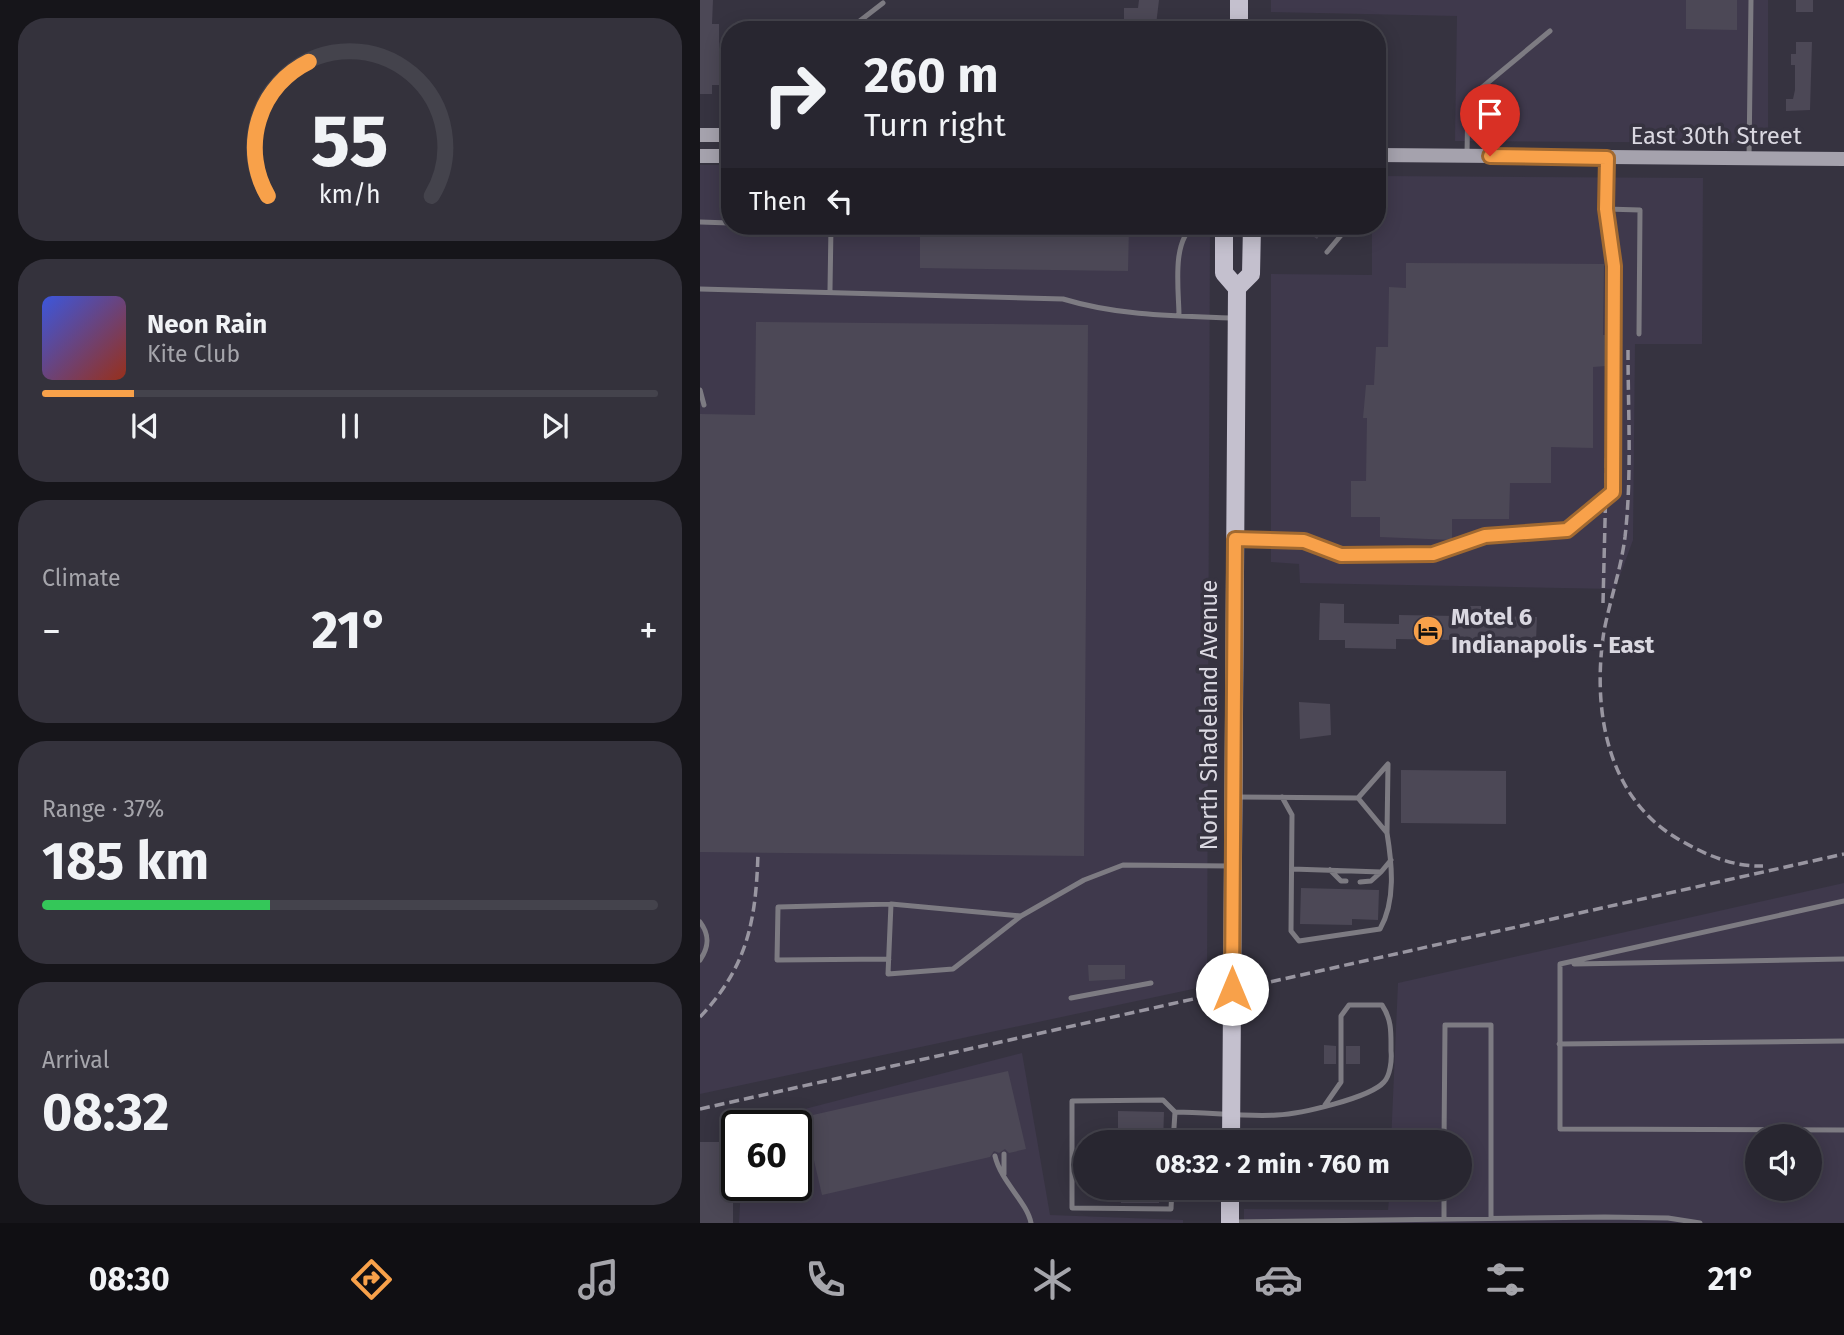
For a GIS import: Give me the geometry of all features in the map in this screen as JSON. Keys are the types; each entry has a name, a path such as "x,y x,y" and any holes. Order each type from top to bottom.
{"main road":[{"path":"1239,0 1239,21"},
{"path":"700,135 721,135"},
{"name":"East 30th Street","path":"1386,155 1844,159"},
{"path":"700,156 721,156"},
{"name":"North Shadeland Avenue","path":"1224,235 1224,273 1237,288 1231,1130"},
{"name":"North Shadeland Avenue","path":"1237,288 1251,274 1252,235"},
{"path":"1230,1200 1230,1222"}],"lane":[{"path":"1749,158 1751,0"},
{"path":"860,21 883,3"},
{"path":"1467,156 1468,99 1550,31"},
{"path":"1235,539 1304,541 1341,555 1433,554 1485,536 1567,530 1613,492 1614,266 1606,209 1607,158"},
{"path":"1606,209 1640,209 1639,334"},
{"path":"700,222 721,223"},
{"path":"830,290 831,235"},
{"path":"1179,316 1181,247 1186,235"},
{"path":"1327,252 1341,235"},
{"path":"700,289 830,290 1063,299 1096,309 1237,318"},
{"path":"700,390 704,405"},
{"path":"1233,797 1282,797 1358,798 1388,764 1387,833 1391,860 1389,914 1380,929 1299,941 1291,931 1292,815 1282,797"},
{"path":"1358,798 1387,833"},
{"path":"1360,882 1371,881 1391,860"},
{"path":"891,904 888,974 953,969 1021,916 1084,880 1123,865 1233,866"},
{"path":"1292,870 1381,872"},
{"path":"1330,870 1340,881 1346,881"},
{"path":"1560,964 1844,901"},
{"path":"889,959 777,960 778,907 891,904 1021,916"},
{"path":"700,922 707,930 707,950 700,960"},
{"path":"1560,964 1844,959"},
{"path":"1560,964 1560,1129 1844,1130"},
{"path":"1071,998 1151,983"},
{"path":"1171,1200 1171,1209 1072,1208 1072,1101 1163,1100 1175,1112 1279,1115 1325,1105 1373,1092 1387,1080 1391,1057 1390,1018 1382,1005 1349,1005 1341,1016 1341,1082 1325,1105"},
{"path":"1444,1130 1445,1026 1491,1025 1491,1217"},
{"path":"1559,1044 1844,1041"},
{"path":"1174,1130 1175,1112"},
{"path":"1004,1154 1004,1174"},
{"path":"995,1156 1011,1191 1029,1212 1031,1223"},
{"path":"1444,1200 1444,1217"},
{"path":"1230,1222 1491,1217 1533,1220 1668,1218 1700,1223"}],"shaded area":[{"path":"1271,0 1768,0 1768,143 1455,141 1457,16 1271,12"},
{"path":"700,165 721,165 721,235 1210,235 1207,986 700,1094"},
{"path":"1386,176 1703,178 1702,344 1635,344 1633,540 1615,589 1300,583 1299,564 1271,562 1271,274 1372,275 1372,235 1386,235"},
{"path":"1844,883 1844,1223 1244,1223 1244,1209 1388,1210 1389,1200 1472,1200 1472,1130 1392,1130 1398,983"},
{"path":"1022,1053 1050,1215 1183,1220 1183,1223 739,1223 740,1201 812,1201 812,1110 801,1110"}],"building":[{"path":"700,0 713,0 712,24 719,24 719,85 712,85 712,94 700,94"},
{"path":"1139,0 1159,0 1156,21 1124,20 1124,8 1138,8"},
{"path":"1686,0 1737,0 1737,30 1686,29"},
{"path":"1796,0 1813,0 1813,12 1796,12"},
{"path":"1796,42 1812,42 1810,110 1786,111 1786,99 1793,99 1795,90 1795,65 1791,65 1791,54 1796,54"},
{"path":"920,235 1129,235 1128,271 920,268"},
{"path":"1406,263 1604,264 1603,335 1607,335 1606,366 1593,367 1593,448 1551,447 1551,483 1510,483 1509,519 1452,519 1452,540 1380,537 1380,517 1351,517 1351,481 1366,481 1367,418 1363,418 1366,385 1374,385 1376,347 1388,347 1389,287 1406,288"},
{"path":"756,322 1088,325 1084,856 700,852 700,414 755,415"},
{"name":"Motel 6 Indianapolis - East","path":"1320,603 1344,604 1344,623 1399,624 1399,615 1457,616 1457,606 1481,606 1481,616 1537,617 1536,641 1480,640 1480,648 1455,647 1455,640 1396,639 1396,649 1345,648 1345,640 1319,640"},
{"path":"1299,702 1330,704 1331,735 1300,739"},
{"path":"1401,770 1506,771 1506,824 1401,823"},
{"path":"1301,888 1379,890 1378,920 1352,919 1352,925 1300,924"},
{"path":"1088,965 1125,965 1125,979 1089,981"},
{"path":"1324,1045 1336,1046 1336,1064 1324,1064"},
{"path":"1346,1046 1360,1046 1360,1064 1346,1064"},
{"path":"1008,1071 1026,1149 1009,1153 1005,1149 999,1153 994,1151 990,1157 822,1195 812,1152 812,1115"},
{"path":"1118,1111 1164,1112 1163,1130 1118,1130"},
{"path":"700,1142 721,1142 721,1201 733,1201 733,1223 700,1223"},
{"path":"1121,1200 1159,1200 1159,1203 1121,1203"}],"railway":[{"path":"1628,350 1627,514 1623,549 1604,631 1601,660 1600,690 1609,748 1634,800 1654,821 1678,839 1708,854 1729,862 1763,866"},
{"path":"1603,603 1609,359"},
{"path":"700,1017 729,979 746,941 755,900 758,853"},
{"path":"700,1109 1844,854"}],"place":[{"name":"Motel 6 Indianapolis - East","path":"1428,631"}],"route":[{"path":"1232,989 1235,539 1304,541 1341,555 1433,554 1485,536 1557,533 1567,530 1613,492 1614,266 1606,209 1607,158 1490,156"}]}
